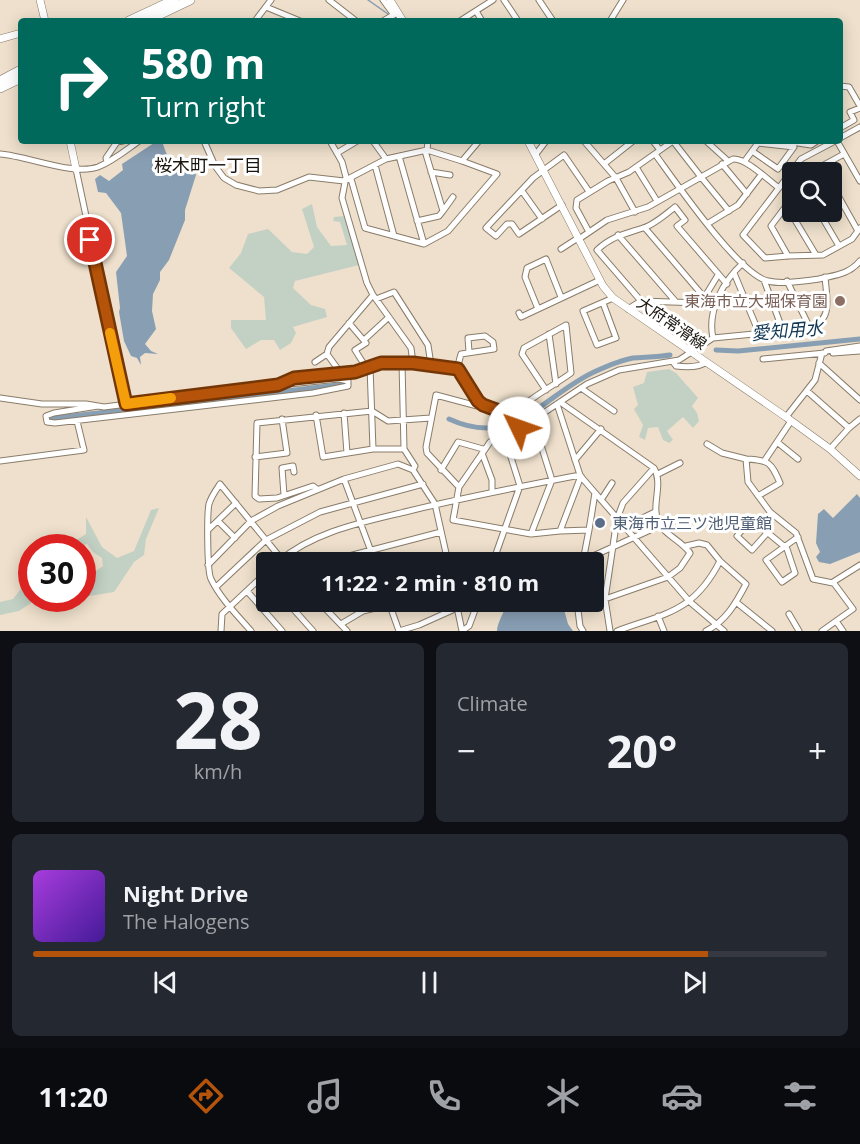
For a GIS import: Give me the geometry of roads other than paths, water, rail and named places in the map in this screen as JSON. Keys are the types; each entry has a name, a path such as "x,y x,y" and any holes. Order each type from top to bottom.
{"highway":[{"path":"135,18 174,0"},
{"path":"152,18 190,0"},
{"path":"0,81 18,72"},
{"path":"0,88 18,79"}],"main road":[{"path":"40,0 44,18"},
{"path":"390,0 400,18"},
{"path":"0,39 18,34"},
{"path":"71,144 76,169"},
{"name":"大府常滑線","path":"530,144 600,280 613,298 789,419 830,449 860,476"}],"street":[{"path":"257,18 271,0"},
{"path":"329,0 352,18"},
{"path":"383,0 396,14 389,18"},
{"path":"465,18 493,0"},
{"path":"504,0 516,18"},
{"path":"539,0 551,18"},
{"path":"612,18 623,0"},
{"path":"266,7 293,18"},
{"path":"476,11 480,18"},
{"path":"843,86 849,87 860,107 850,112 854,120 843,125"},
{"path":"843,137 860,128"},
{"path":"107,162 106,158 116,144"},
{"path":"0,154 76,169 95,168 134,144"},
{"path":"205,144 219,173 229,182 240,187 269,191 309,177 340,182 348,180 386,159 426,150 462,160 497,174 448,231 424,244 365,228 348,180 346,177 342,162 332,144"},
{"path":"337,153 352,144"},
{"path":"375,144 386,159"},
{"path":"427,144 426,150 431,172 443,211"},
{"path":"462,160 476,144"},
{"path":"536,154 544,144"},
{"path":"587,144 616,178 635,213"},
{"path":"619,144 623,149"},
{"path":"604,164 629,144"},
{"path":"654,144 679,189 707,224 755,276 764,280 787,281 825,277 847,272 860,261"},
{"path":"588,232 576,208 576,201 636,167 669,144"},
{"path":"675,144 729,211"},
{"path":"713,144 742,191 747,194"},
{"path":"744,162 757,144"},
{"path":"752,151 778,169 794,147 772,144"},
{"path":"829,144 801,159 743,235 765,258 823,255 852,238 859,230 842,201"},
{"path":"839,144 860,181"},
{"path":"829,162 844,154"},
{"path":"562,205 519,234 512,224 507,224 496,236 486,228 544,170 564,155 588,190"},
{"path":"399,156 424,244"},
{"path":"561,249 607,220 635,213 725,162 738,158 779,188"},
{"path":"375,165 394,236"},
{"path":"636,167 657,201"},
{"path":"76,169 126,404"},
{"path":"431,172 450,174"},
{"path":"707,224 738,205 762,175"},
{"path":"348,180 342,198 367,283 411,348 413,363"},
{"path":"522,191 542,219"},
{"path":"417,221 440,216 453,197"},
{"path":"641,301 597,250 618,235 645,228 675,207 685,220 677,226 727,284"},
{"path":"782,211 771,226 788,256"},
{"path":"796,222 816,255"},
{"path":"825,222 839,246"},
{"path":"645,228 704,297"},
{"path":"618,235 676,302"},
{"path":"538,309 525,277 527,268 546,259 561,297"},
{"path":"713,338 710,326 711,316 719,294 743,263"},
{"path":"734,273 759,333"},
{"path":"628,309 641,301 701,303 718,275"},
{"path":"589,530 531,534 453,520 459,487 490,442 533,420 601,377 620,370 673,362 713,338 810,328 821,321 827,310 825,277"},
{"path":"519,313 521,317 600,280"},
{"path":"764,280 783,331"},
{"path":"787,281 810,328"},
{"path":"315,362 327,354 329,347 349,323 375,297 394,292 428,345 431,365"},
{"path":"603,303 615,338 597,345 583,311 613,298"},
{"path":"364,340 389,316"},
{"path":"349,323 366,343 355,350 369,368 373,449"},
{"path":"514,417 522,406 556,384 571,373 566,325 524,348 522,354 546,390"},
{"path":"549,334 556,384"},
{"path":"457,369 460,354 494,349 493,342 485,336 468,338 470,352"},
{"path":"765,460 815,380 824,353 860,346"},
{"path":"763,359 860,351"},
{"path":"327,354 340,372"},
{"path":"673,362 676,366 684,367 704,365 706,362"},
{"path":"278,385 294,378 369,368 381,363 413,363 457,369 483,405 514,417 518,426"},
{"path":"402,363 404,449 415,466 413,470"},
{"path":"819,363 860,400"},
{"path":"339,379 348,381 348,386 339,389 77,421 47,422 46,416 54,412 126,404 278,385 339,379"},
{"path":"581,388 614,411"},
{"path":"807,391 849,428"},
{"path":"459,487 427,453 426,447 436,394 481,407 483,405"},
{"path":"0,398 42,404 99,406"},
{"path":"558,403 601,429 654,468 658,474 655,512 659,526 686,546 690,553 680,568 668,577 605,599"},
{"path":"558,403 581,475 690,602 724,631"},
{"path":"317,489 313,486 277,498 259,499 255,496 257,423 316,415 372,411 388,421 431,418"},
{"path":"344,413 347,453"},
{"path":"316,415 323,457 373,449 404,449"},
{"path":"255,458 287,453 282,419"},
{"path":"830,449 860,419"},
{"path":"531,534 552,480 533,420"},
{"path":"0,461 84,450 77,421"},
{"path":"575,460 601,429"},
{"path":"497,552 519,486 504,435"},
{"path":"441,470 458,442 483,451"},
{"path":"777,442 798,459"},
{"path":"707,444 722,453 746,459 765,460 773,467 780,483 758,495"},
{"path":"483,451 492,480 492,492"},
{"path":"746,459 748,482 770,512 798,537 813,579 833,583 853,609"},
{"path":"658,474 680,463"},
{"path":"208,564 251,521 278,506 344,479 398,464 413,470 435,504 444,552"},
{"path":"284,495 282,468 293,466 294,472"},
{"path":"610,631 605,599 617,519 623,503 654,468"},
{"path":"296,552 313,540 338,529 360,523 458,499 581,475"},
{"path":"561,531 581,475"},
{"path":"344,479 370,551"},
{"path":"601,500 612,483"},
{"path":"251,631 230,607 210,578 208,564 209,505 220,484 274,552"},
{"path":"216,587 266,540 320,512 423,484"},
{"path":"584,552 595,493"},
{"path":"210,529 236,503"},
{"path":"624,527 655,512"},
{"path":"768,532 752,550 737,536 751,519 768,532 784,547 788,549 795,573 782,582 766,560 784,547 798,537"},
{"path":"218,521 235,538"},
{"path":"602,552 659,526"},
{"path":"366,552 441,532"},
{"path":"686,546 703,543 707,545 720,561 746,584 736,602 717,626 706,631"},
{"path":"617,631 690,602 702,590 720,561"},
{"path":"833,583 860,565"},
{"path":"221,631 222,614 256,584"},
{"path":"246,591 282,631"},
{"path":"736,602 772,631"},
{"path":"822,631 860,603"},
{"path":"296,612 314,631"},
{"path":"330,612 347,631"},
{"path":"341,624 361,612"},
{"path":"392,612 399,631 419,625 443,612"},
{"path":"458,612 462,631 469,626 474,612"},
{"path":"578,612 579,626 583,631"},
{"path":"789,614 799,631"},
{"path":"658,616 664,631"},
{"path":"836,621 843,631"}],"water":[{"path":"152,144 163,144 172,162 194,170 196,175 185,210 185,220 169,260 160,272 160,280 153,294 152,311 156,329 145,344 151,351 158,354 145,353 140,357 141,365 137,358 131,356 124,341 119,312 116,272 127,256 121,213 106,193 98,192 95,179 100,175 109,181 123,170 122,164"},
{"path":"857,494 860,498 860,552 830,564 819,562 816,557 820,552 816,543 818,514 824,509 833,518"},
{"path":"504,612 565,612 573,631 497,631"}],"waterway":[{"path":"368,0 388,14"},
{"name":"愛知用水","path":"716,350 738,351 860,339"},
{"name":"愛知用水","path":"449,419 472,427 492,428 509,424 542,406 575,382 603,368 633,358 670,355"},
{"name":"愛知用水","path":"47,419 347,384"}],"place":[{"name":"東海市立大堀保育園","path":"840,301"},
{"name":"東海市立三ツ池児童館","path":"600,523"}],"district":[{"name":"桜木町一丁目","path":"208,165"}]}
